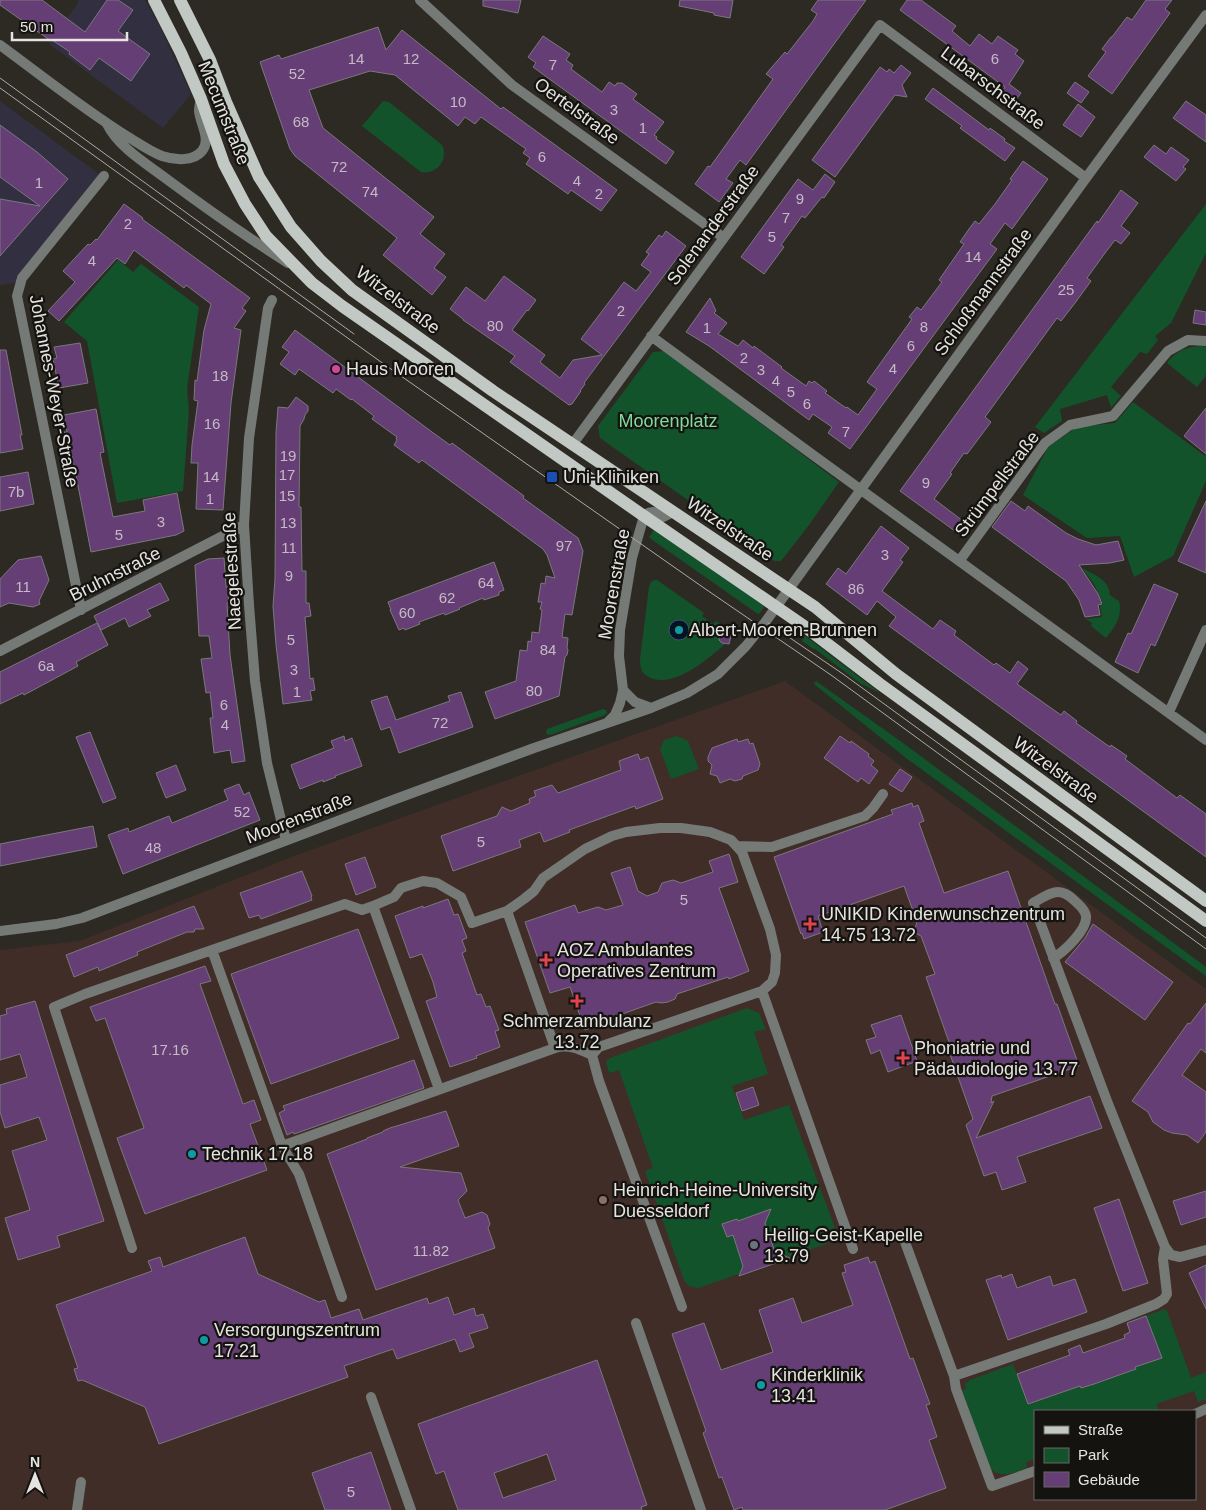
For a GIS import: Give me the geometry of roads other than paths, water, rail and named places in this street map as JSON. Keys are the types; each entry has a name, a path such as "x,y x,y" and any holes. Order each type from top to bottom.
{"main road":[{"name":"Mecumstraße","path":"154,0 181,53 201,99 228,174 266,236"},
{"name":"Mecumstraße","path":"180,0 210,60 255,170"},
{"name":"Witzelstraße","path":"255,170 291,227 321,261 352,290 493,392 815,607 903,680 1206,901"},
{"name":"Witzelstraße","path":"266,236 312,283 342,306 777,607 1206,922"}],"street":[{"name":"Oertelstraße","path":"420,0 512,85 724,238"},
{"name":"Schloßmannstraße","path":"789,589 860,488 1206,15"},
{"name":"Solenanderstraße","path":"572,444 880,25"},
{"name":"Lubarschstraße","path":"880,25 1086,178"},
{"name":"Witzelstraße","path":"0,45 106,123 162,156 174,159 191,157 202,151 205,139 199,110 201,99"},
{"name":"Witzelstraße","path":"106,123 112,135 133,153 251,240 298,270"},
{"name":"Johannes-Weyer-Straße","path":"81,610 17,296 22,278 104,176"},
{"name":"Naegelestraße","path":"272,300 268,308 252,411 244,525 248,605 255,681 267,763 286,840"},
{"path":"651,336 860,488"},
{"name":"Strümpellstraße","path":"960,560 1045,442 1070,425 1114,416 1152,375 1168,351 1188,340 1206,341"},
{"name":"Strümpellstraße","path":"860,488 1206,740"},
{"name":"Moorenstraße","path":"607,723 615,715 624,690 619,656 620,630 632,558 644,516 654,512 663,517 673,512"},
{"name":"Bruhnstraße","path":"0,651 244,525"},
{"name":"Moorenstraße","path":"0,931 56,924 82,918 534,748 687,694 718,674 746,646 789,589"},
{"path":"1169,712 1206,630"},
{"path":"624,690 635,702 651,708"},
{"path":"737,846 772,847 865,816 883,794"},
{"path":"132,1248 54,1007 85,994 345,904 362,910 374,906 394,897 401,888 423,880 437,883 461,897 472,923 507,911 524,900 544,878 585,849 612,836 626,832 660,828 681,828 723,836 742,852 770,929 776,955 775,973 772,982 762,991 599,1047 592,1055"},
{"path":"1053,958 1062,953 1084,927 1087,918 1084,910 1068,895 1060,892 1054,892 1033,903 1053,958 1106,1101 1165,1247 1171,1255 1180,1257 1206,1250"},
{"path":"374,906 439,1089"},
{"path":"507,911 554,1048"},
{"path":"212,950 282,1146 299,1174 342,1297"},
{"path":"762,991 853,1249"},
{"path":"282,1146 554,1048 565,1045 578,1049 592,1055 682,1307"},
{"path":"905,1242 992,1486 1034,1471"},
{"path":"954,1376 1106,1324 1156,1304 1164,1299 1167,1294 1162,1259 1165,1247"},
{"path":"636,1323 701,1510"},
{"path":"371,1397 411,1510"},
{"path":"76,1510 81,1482"}],"water":[{"name":"Albert-Mooren-Brunnen","path":"679,620 686,623 689,630 686,637 679,640 672,637 669,630 672,623"}],"tram line":[{"path":"0,78 354,334"},
{"path":"0,88 381,362 831,675 1206,949"},
{"path":"768,623 843,674 1206,938"}],"place":[{"name":"Haus Mooren","path":"336,369"},
{"name":"Uni-Kliniken","path":"552,477"},
{"name":"Albert-Mooren-Brunnen","path":"679,630"},
{"name":"UNIKID Kinderwunschzentrum 14.75 13.72","path":"810,924"},
{"name":"AOZ Ambulantes Operatives Zentrum","path":"546,960"},
{"name":"Schmerzambulanz 13.72","path":"577,1001"},
{"name":"Phoniatrie und Pädaudiologie 13.77","path":"903,1058"},
{"name":"Technik 17.18","path":"192,1154"},
{"name":"Heinrich-Heine-University Duesseldorf","path":"603,1200"},
{"name":"Heilig-Geist-Kapelle 13.79","path":"754,1245"},
{"name":"Versorgungszentrum 17.21","path":"204,1340"},
{"name":"Kinderklinik 13.41","path":"761,1385"}],"park label":[{"name":"Moorenplatz","path":"668,421"}]}
